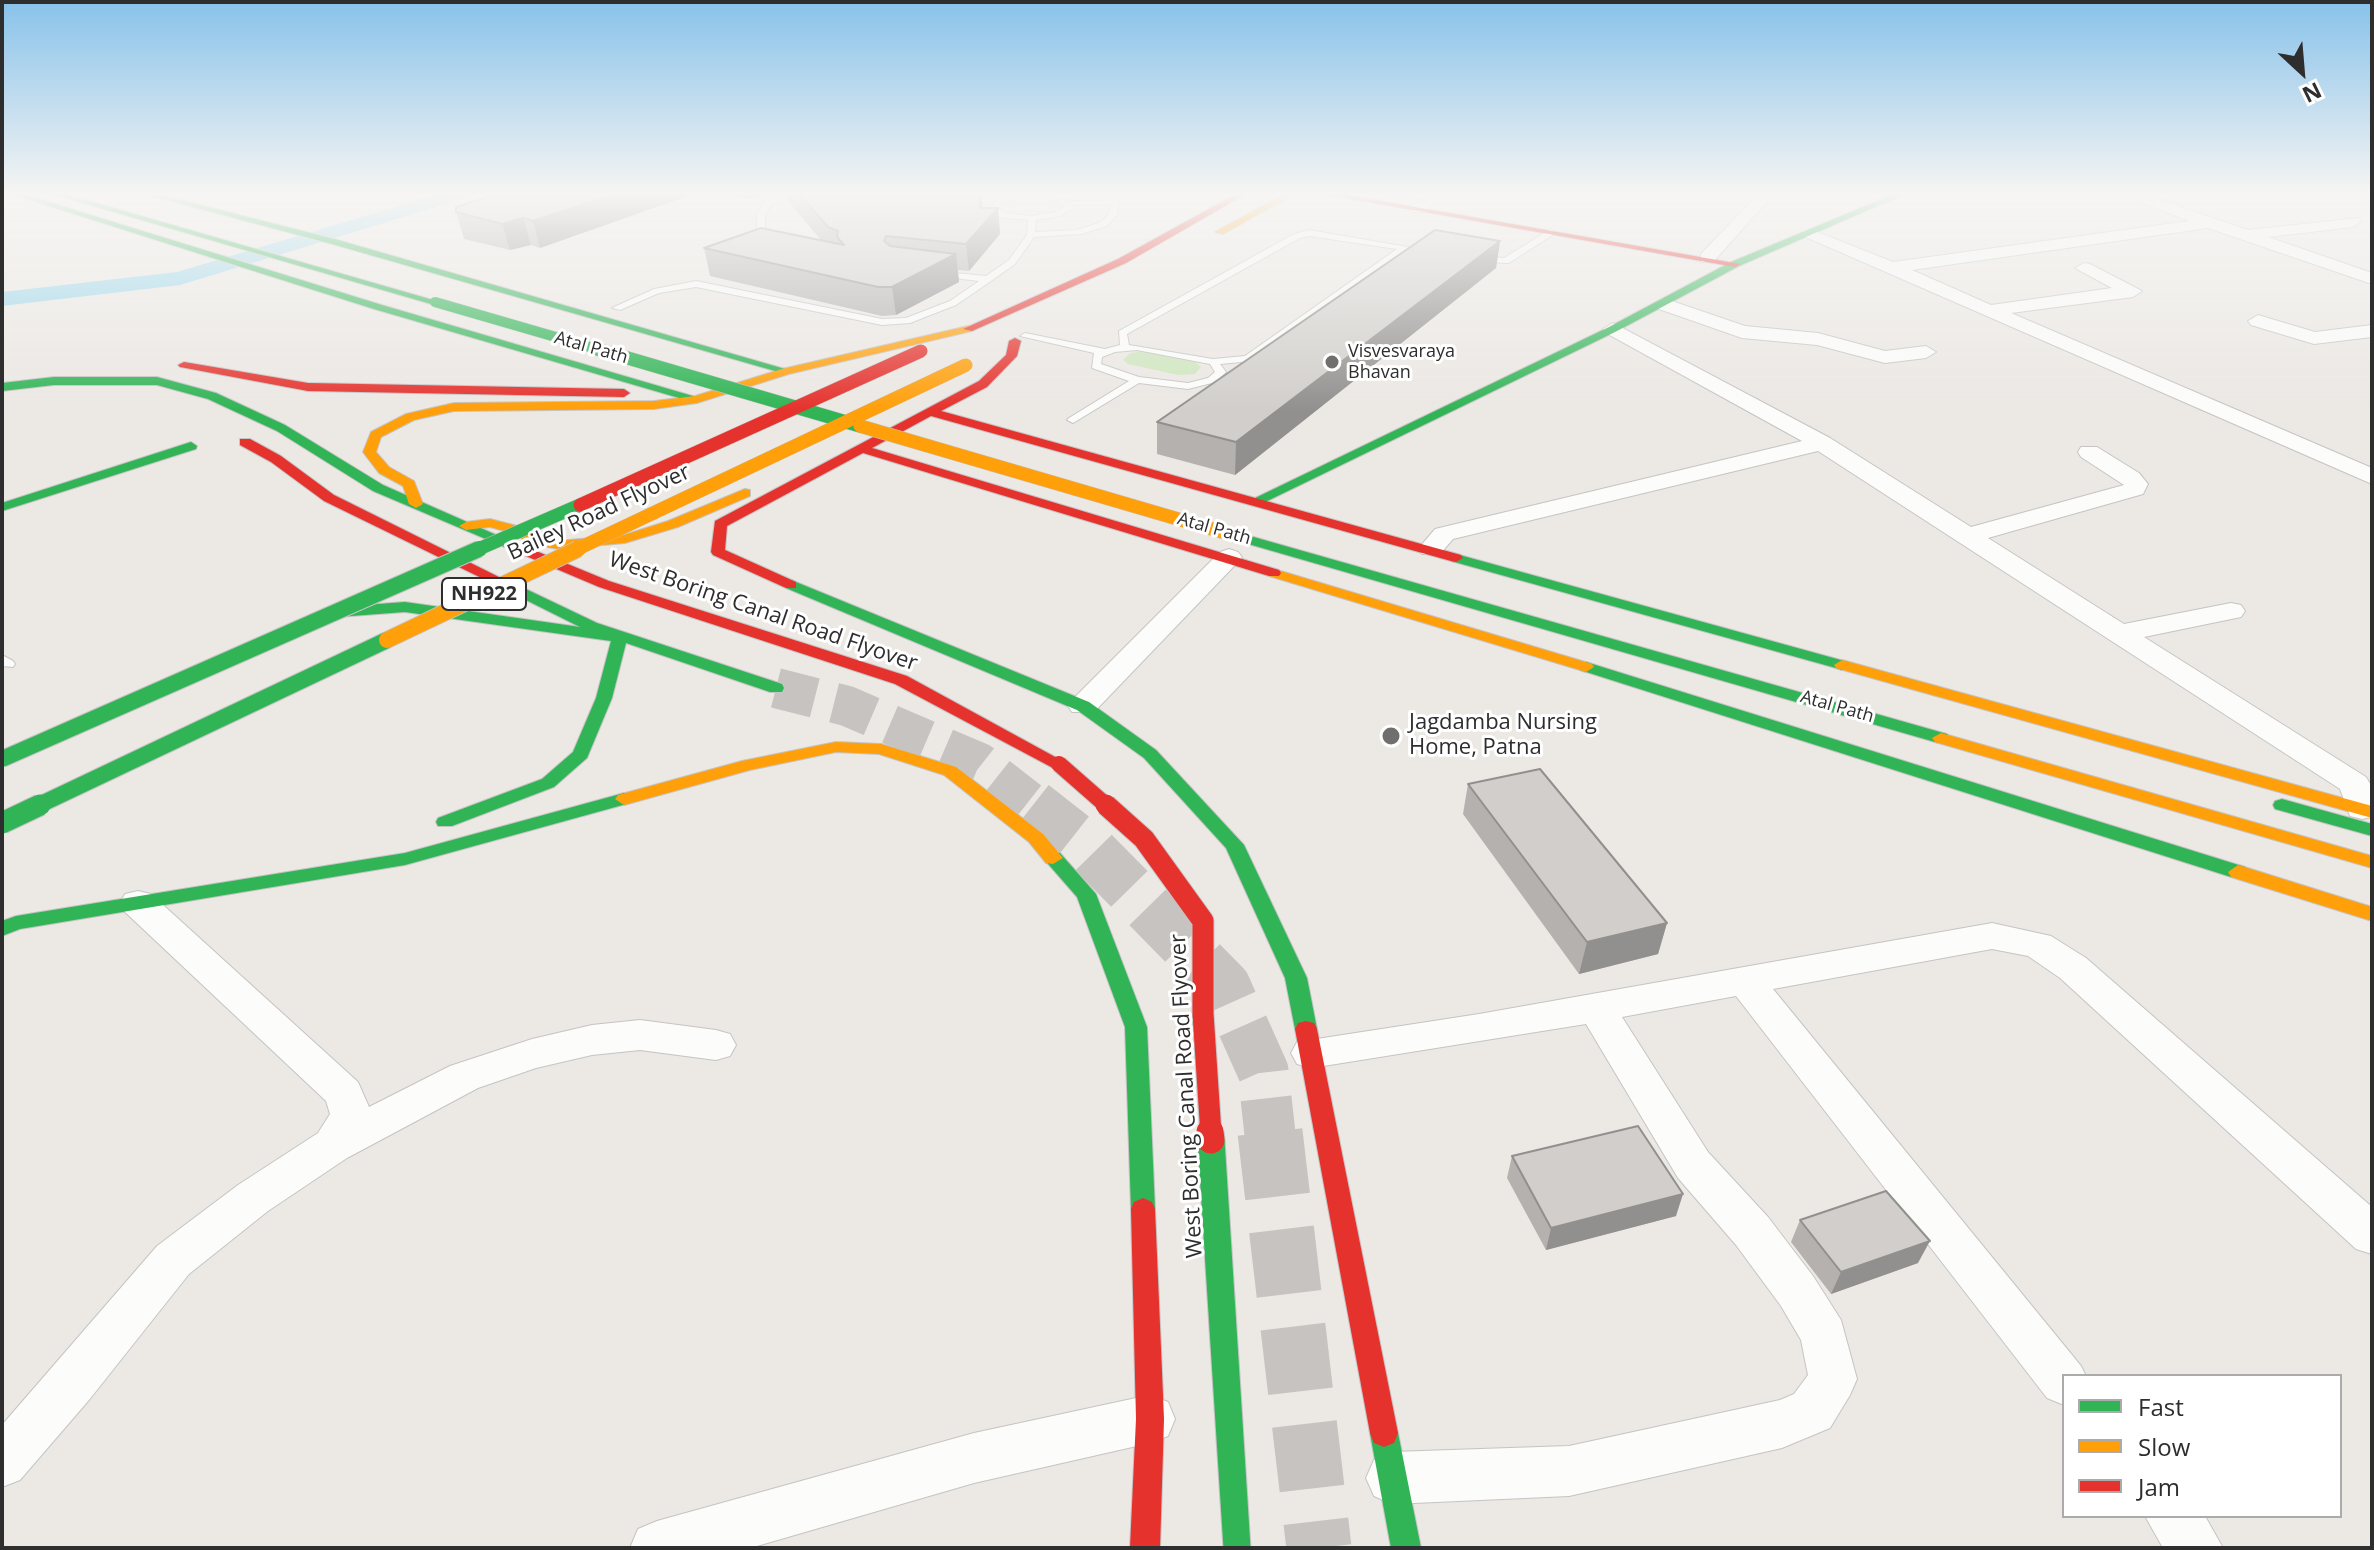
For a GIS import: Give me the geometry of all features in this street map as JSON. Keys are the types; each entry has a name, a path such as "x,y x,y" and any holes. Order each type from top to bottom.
{"main road":[{"path":"251,266 697,399"},
{"name":"Atal Path","path":"311,266 1233,546 2372,862"},
{"name":"Atal Path","path":"366,266 1266,520 2369,817"},
{"path":"420,266 786,371"},
{"name":"NH922","path":"960,333 1110,266"},
{"path":"1256,501 1613,329 1731,266"},
{"name":"NH922","path":"1013,342 1053,321"},
{"path":"416,504 409,484 384,470 369,452 375,435 410,417 454,407 674,403 697,399 786,371 960,333"},
{"name":"Bailey Road Flyover","path":"2,759 399,587 960,333"},
{"path":"1013,342 1011,356 983,384 720,524 718,552 741,565 1083,706 1150,754 1234,845 1296,978 1406,1548"},
{"path":"466,526 490,523 520,531 535,541 558,545 625,539 661,528 739,495 926,403 982,371 1013,342"},
{"name":"Bailey Road Flyover","path":"2,823 1013,342"},
{"path":"2,374 46,366 106,363 195,365 308,387 635,393 674,403"},
{"name":"West Boring Canal Road Flyover","path":"2,387 54,381 157,381 212,396 281,428 378,488 604,584 901,680 1059,764 1144,839 1203,921 1203,1014 1237,1548"},
{"path":"2,399 76,392 115,394 174,403 187,410"},
{"path":"933,413 1431,549 2369,817"},
{"path":"225,431 276,459 329,498 620,637 776,688"},
{"path":"942,470 999,432"},
{"path":"2,507 191,446"},
{"path":"862,449 1233,546 2372,914"},
{"path":"2,743 316,613 405,607 620,637"},
{"path":"421,828 466,816 548,783 581,754 604,698 620,637"},
{"path":"2,929 405,859 748,765 836,747 881,749 950,771 1036,838 1086,894 1136,1027 1150,1419 1145,1548"}],"street":[{"path":"1887,266 2372,477"},
{"path":"1891,268 1903,266"},
{"path":"2335,266 2372,279"},
{"path":"1990,311 2133,291 2084,268"},
{"path":"1663,304 1742,332 1818,339 1885,357 1926,352"},
{"path":"2258,321 2314,338 2372,331"},
{"path":"1613,329 1822,443 2355,784 2369,817"},
{"path":"1431,549 1444,534 1822,443"},
{"path":"1967,536 2135,489 2136,484 2131,478 2089,452"},
{"path":"1083,706 1233,546"},
{"path":"2120,633 2231,611"},
{"path":"138,903 344,1093 351,1116 333,1145"},
{"path":"1311,1053 1596,1007 1992,936 2038,945 2073,968 2372,1235"},
{"path":"1745,981 2062,1379"},
{"path":"1392,1478 1569,1471 1782,1424 1812,1411 1833,1379 1824,1335 1797,1291 1752,1231 1693,1165 1596,1007"},
{"path":"2,1462 72,1384 173,1260 253,1198 333,1145 464,1077 532,1054 592,1040 640,1035 716,1045"},
{"path":"657,1548 959,1462 1150,1419"},
{"path":"2173,1518 2196,1548"}],"lane":[{"path":"617,308 657,291 696,284 894,323 940,310 1006,266"},
{"path":"1125,347 1122,333 1242,266"},
{"path":"1213,362 1221,372 1203,383 1171,386 1137,380 1096,366 1097,355 1125,347 1213,362 1248,359 1378,266"},
{"path":"920,271 988,279"},
{"path":"1013,342 1105,352"},
{"path":"1073,420 1137,380"}],"green space":[{"path":"1143,351 1195,362 1201,367 1195,374 1178,375 1128,364 1123,360 1130,353"}],"building":[{"path":"786,266 932,266 892,287 878,287"},
{"path":"1382,266 1467,266 1236,442 1157,422"},
{"path":"1540,769 1667,923 1587,942 1468,784"},
{"path":"1638,1126 1683,1194 1551,1228 1512,1156"},
{"path":"1886,1191 1930,1241 1841,1272 1800,1220"}],"waterway":[{"path":"2,299 180,278 216,266"}],"tunnel":[{"path":"776,688 847,706 980,763 1036,807"},
{"path":"1033,805 1093,852 1225,986 1263,1071 1270,1134"},
{"path":"1270,1132 1319,1548"}],"traffic: fast":[{"path":"247,266 697,399"},
{"path":"310,266 435,302"},
{"path":"420,266 786,371"},
{"path":"1256,501 1613,329 1731,266"},
{"path":"435,302 860,426"},
{"path":"2,387 54,381 157,381 212,396 281,428 378,488 519,548"},
{"path":"2,507 191,446"},
{"path":"2,759 580,505"},
{"path":"1236,536 1941,738"},
{"path":"1456,558 1842,665"},
{"path":"791,585 1083,706 1150,754 1234,845 1296,978 1306,1029"},
{"path":"509,586 591,626 776,688"},
{"path":"338,612 405,607 620,637 604,698 581,754 548,783 445,822"},
{"path":"2,823 387,640"},
{"path":"1586,667 2238,872"},
{"path":"2,929 16,923 405,859 624,799"},
{"path":"2282,805 2372,830"},
{"path":"1053,858 1086,894 1136,1027 1143,1209"},
{"path":"1211,1140 1237,1548"},
{"path":"1384,1433 1406,1548"}],"traffic: slow":[{"path":"416,504 409,484 384,470 369,452 375,435 410,417 454,407 654,405 697,399 786,371 968,329"},
{"path":"387,640 966,365"},
{"path":"860,426 1236,536"},
{"path":"466,526 490,523 520,531 535,541 558,545 625,539 673,524 745,493"},
{"path":"1274,573 1586,667"},
{"path":"1842,665 2372,812"},
{"path":"1941,738 2372,862"},
{"path":"624,799 748,765 836,747 881,749 950,771 1036,838 1053,858"},
{"path":"2238,872 2372,914"}],"traffic: jam":[{"path":"968,329 1110,266"},
{"path":"791,585 718,552 720,524 983,384 1011,356 1015,341"},
{"path":"580,505 921,351"},
{"path":"184,365 308,387 624,393"},
{"path":"933,413 1456,558"},
{"path":"245,442 276,459 329,498 509,586"},
{"path":"862,449 1274,573"},
{"path":"519,548 604,584 901,680 1059,764"},
{"path":"1059,764 1144,839 1203,921 1203,1014 1211,1140"},
{"path":"1306,1029 1384,1433"},
{"path":"1143,1209 1150,1419 1145,1548"}],"place":[{"name":"Visvesvaraya Bhavan","path":"1332,362"},
{"name":"Jagdamba Nursing Home, Patna","path":"1391,736"}]}
